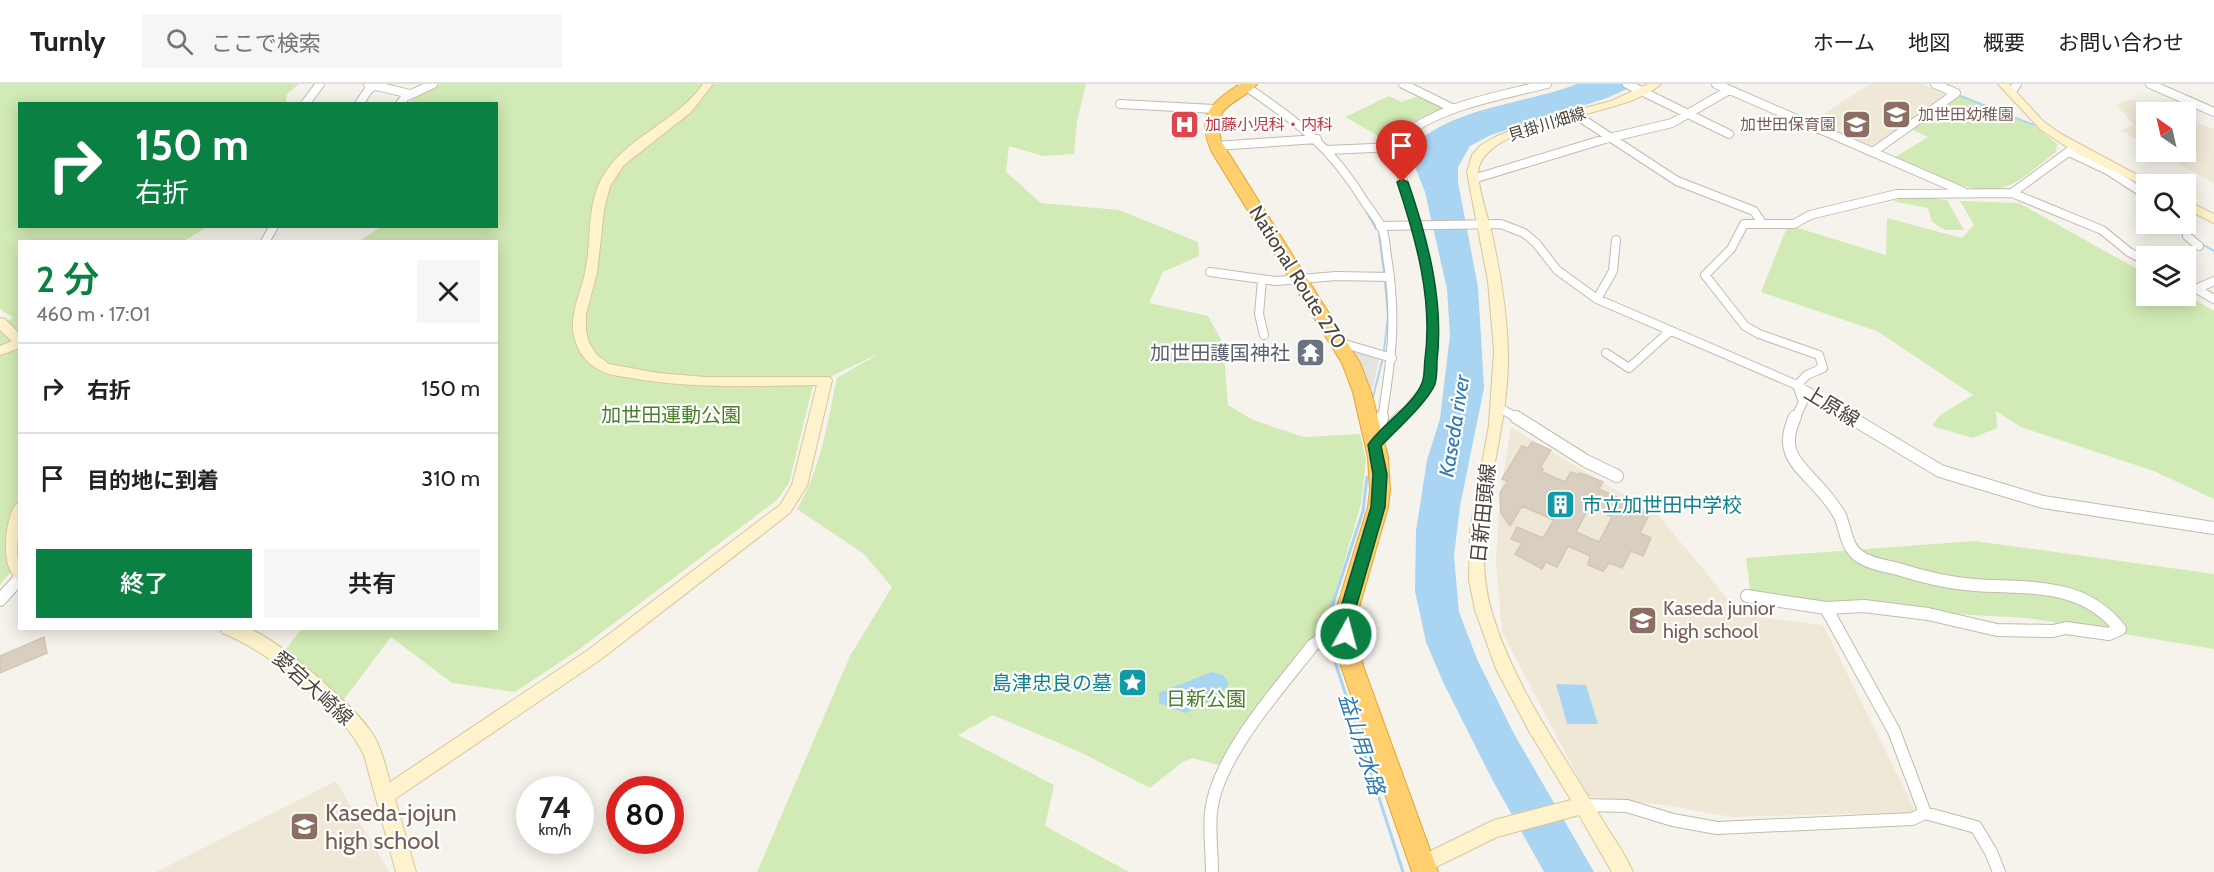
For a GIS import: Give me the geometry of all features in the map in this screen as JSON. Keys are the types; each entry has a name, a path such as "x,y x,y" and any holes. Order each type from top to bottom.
{"highway":[{"path":"1214,109 1246,85"},
{"name":"National Route 270","path":"1214,109 1210,130 1216,146 1351,363 1362,392 1380,474 1378,507 1349,604 1336,636 1353,666 1424,868"}],"street":[{"path":"306,102 320,84"},
{"path":"402,102 410,94 433,84"},
{"path":"384,796 594,655 784,509 799,486 825,380 663,380 606,368 590,357 581,339 579,315 591,272 602,190 622,160 639,144 687,110 708,84"},
{"path":"1403,84 1454,110"},
{"path":"1373,439 1411,407 1429,384 1433,349 1432,300 1419,224 1396,159 1398,139 1406,131 1454,110 1547,84"},
{"path":"1627,84 1729,134"},
{"name":"貝掛川畑線","path":"1482,225 1473,179 1475,158 1489,144 1518,131 1611,104 1656,84"},
{"path":"1716,84 1968,193"},
{"path":"1873,152 1955,94 1935,84"},
{"path":"2150,84 2214,112"},
{"path":"360,102 373,85 410,94"},
{"path":"1246,85 1294,119 1317,139 1353,182 1383,231 1390,277 1394,330 1392,358 1381,422 1373,439"},
{"path":"2011,86 2038,123 2072,150 2136,189"},
{"path":"1473,179 1612,138 1658,128 1688,115 1729,90"},
{"path":"1120,104 1214,109"},
{"path":"1576,114 1685,185 1754,211 1762,223"},
{"path":"1216,146 1317,139"},
{"path":"1327,150 1396,147"},
{"path":"2072,150 2136,179"},
{"path":"2012,193 2072,150"},
{"path":"1747,596 1826,608 1864,606 1928,614 1997,630 2017,632 2053,631 2066,628 2109,634 2120,629 2115,621 2090,601 2063,592 2020,586 1972,585 1902,571 1860,557 1845,539 1840,517 1835,509 1824,493 1799,467 1789,451 1786,438 1803,402 1797,384 1807,375 1823,368 1819,355 1759,334 1745,326 1705,275 1731,249 1744,224 1794,224 1810,215 1897,194 2012,193 2102,230 2136,255"},
{"path":"2196,209 2214,219"},
{"name":"上原線","path":"1380,226 1501,224 1524,233 1536,243 1557,270 1598,299 1797,384 1921,460 1965,480 2043,502 2214,528"},
{"name":"日新田頭線","path":"1482,225 1501,336 1498,407 1476,550 1476,570 1482,603 1495,647 1525,709 1579,806 1623,872"},
{"path":"2187,234 2199,246"},
{"path":"1598,299 1612,274 1617,259 1616,240"},
{"path":"1210,272 1262,280 1390,277"},
{"path":"1262,280 1259,314 1264,335"},
{"path":"2196,289 2214,281"},
{"path":"2196,289 2214,298"},
{"path":"0,322 18,341"},
{"path":"1606,353 1629,368 1670,331"},
{"path":"1338,342 1392,358"},
{"path":"0,351 18,344"},
{"path":"1498,407 1525,421 1590,465 1617,476"},
{"path":"18,515 7,547 10,565 18,575"},
{"path":"0,600 18,579"},
{"path":"1826,608 1894,732 1924,813"},
{"name":"愛宕大崎線","path":"233,630 247,635 276,654 326,696 364,736 406,872"},
{"path":"1212,872 1211,812 1218,787 1240,741 1313,645 1336,636"},
{"path":"1424,868 1496,829 1579,806 1627,806 1672,820 1718,828 1912,819 1924,813 1976,827 1991,852 1999,872"}],"shaded area":[{"path":"1870,84 1922,84 1947,95 1871,147 1811,122"},
{"path":"2132,99 2141,102 2136,102 2136,139 2121,130 2134,125 2116,104"},
{"path":"2196,123 2214,129 2214,183 2176,162 2196,162"},
{"path":"1351,351 1379,359 1373,389 1370,389"},
{"name":"Kaseda junior high school","path":"1511,427 1659,516 1741,615 1823,625 1916,812 1732,817 1670,806 1588,796 1502,632 1496,561 1500,494"},
{"name":"Kaseda-jojun high school","path":"336,781 389,872 156,872"}],"green space":[{"path":"0,84 299,84 287,94 286,102 18,102 18,228 205,228 186,240 18,240 18,562 0,585 0,325 13,318 0,309"},
{"path":"439,84 1086,84 1077,121 1074,154 1043,156 1009,146 1006,172 1041,203 1119,210 1198,242 1199,256 1163,272 1149,303 1208,316 1223,343 1228,405 1253,420 1304,437 1360,434 1366,459 1361,504 1335,593 1329,631 1320,636 1296,661 1218,765 1192,758 1181,763 1150,788 1082,753 993,715 958,735 1054,785 1045,826 1129,872 757,872 850,656 892,587 864,554 797,509 818,462 837,378 880,353 813,385 789,483 777,500 577,651 515,692 452,683 391,637 342,702 285,651 300,630 498,630 498,240 361,240 379,228 498,228 498,102 411,102"},
{"path":"1389,96 1401,102 1419,96 1446,109 1402,126 1385,140 1345,117"},
{"path":"1958,96 2036,127 2057,144 2056,152 2016,182 1998,189 1967,187 1935,177 1892,159 1928,137 1911,129"},
{"path":"1910,196 1947,200 1964,230 1945,230 1932,222 1928,208 1892,201"},
{"path":"1960,201 2019,203 2136,268 2136,306 2196,306 2196,301 2214,311 2214,499 2154,471 2021,427 1996,411 1997,428 1973,438 1932,426 1940,415 1973,395 1877,331 1761,292 1788,225 1886,255 1887,218 1962,238 1974,225"},
{"path":"1975,541 2214,574 2214,649 2027,618 1752,603 1746,558"}],"water":[{"name":"Kaseda river","path":"1577,84 1638,84 1607,98 1491,135 1470,146 1458,167 1458,182 1478,287 1484,388 1460,506 1454,556 1459,612 1477,659 1513,732 1594,872 1544,872 1493,781 1444,684 1426,642 1415,591 1416,531 1427,460 1440,419 1450,335 1447,289 1425,192 1414,164 1415,144 1432,131 1451,121"},
{"path":"1211,672 1223,675 1228,682 1228,687 1204,705 1185,713 1159,703 1159,693"},
{"path":"1556,684 1586,685 1598,724 1567,724"}],"building":[{"path":"1532,442 1551,450 1540,468 1543,469 1542,472 1565,482 1571,472 1579,475 1580,473 1603,482 1599,489 1650,513 1640,533 1651,538 1643,556 1631,551 1622,568 1609,563 1603,571 1588,565 1590,556 1568,546 1557,567 1546,562 1542,569 1515,554 1522,543 1511,539 1517,527 1543,538 1554,520 1522,506 1510,526 1501,513 1500,493 1508,481 1502,479 1522,446 1528,448","holes":["1589,507 1612,517 1599,542 1576,532"]},
{"path":"44,637 47,653 0,673 0,656"}],"waterway":[{"path":"1958,95 2034,125"},
{"name":"益山用水路","path":"1365,209 1376,229"},
{"name":"益山用水路","path":"1379,234 1384,273"},
{"path":"2200,243 2214,251"},
{"name":"益山用水路","path":"1384,350 1388,316 1385,282"},
{"name":"益山用水路","path":"1373,397 1382,361"},
{"name":"益山用水路","path":"1327,633 1325,628 1363,511 1367,477"},
{"name":"益山用水路","path":"1328,640 1403,872"}],"place":[{"name":"加世田幼稚園","path":"1897,114"},
{"name":"加藤小児科・内科","path":"1184,124"},
{"name":"加世田保育園","path":"1857,124"},
{"name":"加世田護国神社","path":"1311,353"},
{"name":"市立加世田中学校","path":"1561,505"},
{"name":"Kaseda junior high school","path":"1642,620"},
{"name":"島津忠良の墓","path":"1133,683"},
{"name":"Kaseda-jojun high school","path":"304,826"}],"route":[{"path":"1346,634 1349,604 1378,507 1380,474 1374,445 1411,407 1429,384 1433,349 1432,300 1417,224 1402,182"}],"park label":[{"name":"加世田運動公園","path":"671,415"},
{"name":"日新公園","path":"1206,699"}]}
